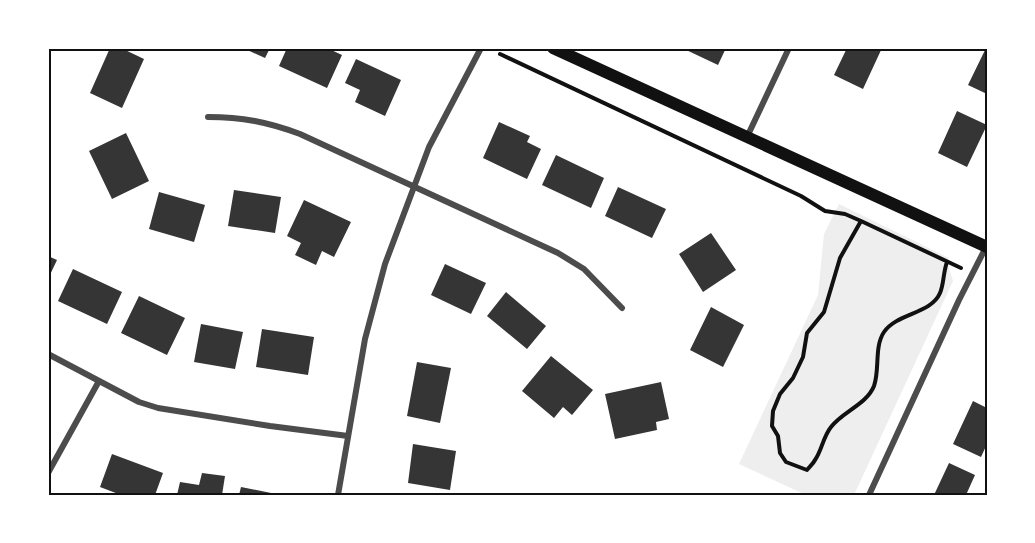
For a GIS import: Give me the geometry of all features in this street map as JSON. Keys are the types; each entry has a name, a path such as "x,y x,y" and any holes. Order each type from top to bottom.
{"main road":[{"path":"553,48 987,246"}],"street":[{"path":"338,495 365,339 385,264 413,186 450,105 481,48"},
{"path":"747,137 789,48"},
{"path":"208,117 237,117 274,124 413,186 558,253 584,269 622,308"},
{"path":"869,495 987,246"},
{"path":"48,354 139,402 158,408 186,414 348,436"},
{"path":"48,473 99,381"}],"path":[{"path":"500,54 801,196 825,211 845,214 861,221 947,262 942,273 940,294 930,304 895,322 884,332 874,386 866,397 831,426 824,437 816,459 807,470 786,462 780,453 778,436 772,426 773,411 780,394 794,378 804,357 807,333 824,312 840,258 861,221"}],"shaded area":[{"path":"839,204 949,258 947,262 953,281 854,495 806,495 739,464 818,295 824,234"}],"building":[{"path":"110,48 121,48 144,59 122,108 90,93"},
{"path":"243,48 270,48 265,58"},
{"path":"287,48 327,48 342,55 327,88 279,66"},
{"path":"682,48 726,48 718,65"},
{"path":"847,48 882,48 863,89 834,75"},
{"path":"987,48 987,94 968,85"},
{"path":"356,59 401,80 385,116 355,102 360,90 345,83"},
{"path":"957,111 987,125 967,167 938,153"},
{"path":"499,122 530,136 527,142 541,149 527,179 483,158"},
{"path":"126,133 149,181 112,199 89,151"},
{"path":"556,155 604,178 591,208 542,185"},
{"path":"618,187 666,209 652,238 605,216"},
{"path":"234,190 281,197 275,233 228,226"},
{"path":"159,192 205,205 194,242 149,229"},
{"path":"304,200 351,222 334,257 322,251 316,265 295,255 301,243 287,236"},
{"path":"711,233 736,270 703,292 679,254"},
{"path":"48,256 57,260 48,279"},
{"path":"445,264 486,283 471,314 431,295"},
{"path":"73,269 122,292 107,324 58,301"},
{"path":"506,292 546,326 527,349 487,316"},
{"path":"139,296 185,318 167,355 121,333"},
{"path":"711,307 744,325 723,367 690,350"},
{"path":"201,324 243,332 235,369 194,362"},
{"path":"262,329 314,337 308,375 256,367"},
{"path":"551,356 593,390 572,415 563,407 554,418 522,391"},
{"path":"417,362 451,368 440,423 407,416"},
{"path":"661,382 669,419 656,422 657,430 615,439 605,394"},
{"path":"973,401 987,408 987,444 981,457 953,444"},
{"path":"413,444 456,451 450,490 408,483"},
{"path":"112,454 163,473 155,495 121,495 100,487"},
{"path":"949,463 975,475 966,495 934,495"},
{"path":"202,473 225,476 222,495 177,495 180,482 199,485"},
{"path":"241,487 276,494 276,495 239,495"}]}
